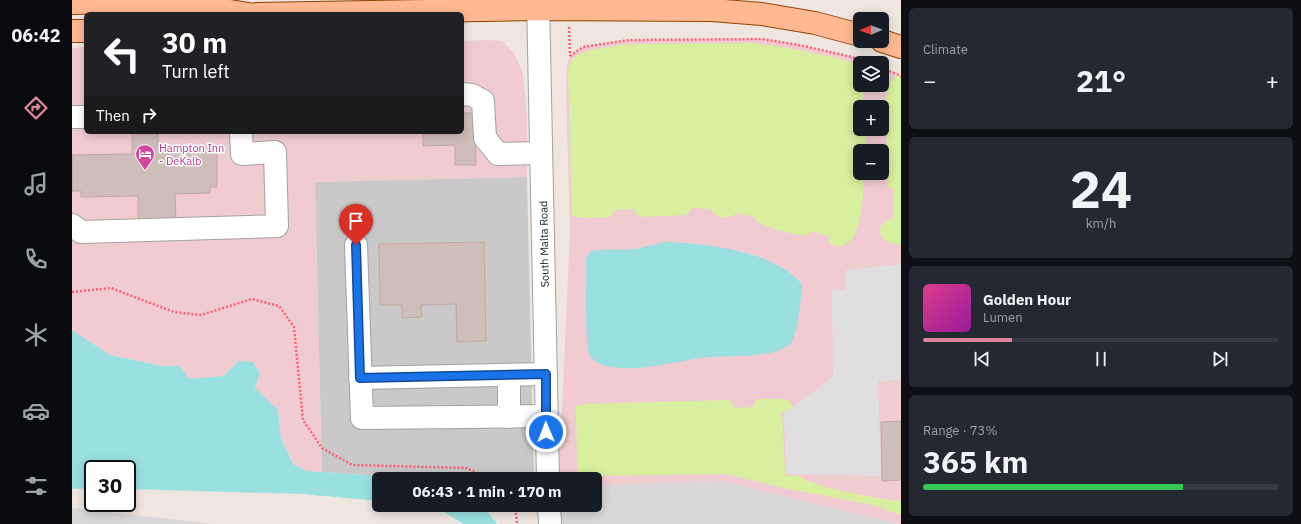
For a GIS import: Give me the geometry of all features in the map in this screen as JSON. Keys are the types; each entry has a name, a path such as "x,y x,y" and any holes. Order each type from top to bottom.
{"main road":[{"path":"72,3 164,1 236,12"},
{"path":"430,12 538,5 712,10 815,23 853,33"},
{"path":"72,31 84,31"},
{"path":"889,43 901,47"}],"street":[{"name":"South Malta Road","path":"538,5 548,472"},
{"path":"464,94 472,95 483,101 485,138 498,154 541,153"},
{"path":"72,116 84,117"},
{"path":"72,225 80,232 277,226 275,152 242,154 241,134"},
{"path":"356,245 362,418 546,416"},
{"path":"360,378 509,376 546,374"},
{"path":"509,376 509,417"},
{"path":"549,512 550,524"}],"path":[{"path":"570,56 583,48 629,40 762,39 806,46 853,59"},
{"path":"889,71 901,76"},
{"path":"72,292 111,288 174,312 201,315 252,299 279,306 294,327 303,420 322,448 352,465 466,468 475,472"},
{"path":"516,512 517,524"}],"shaded area":[{"path":"762,39 799,45 853,57 853,92 889,92 889,71 901,76 901,524 721,481 602,485 602,472 559,472 570,231 566,88 567,67 570,56 583,47 629,40"},
{"path":"464,41 502,41 514,53 523,73 527,116 527,177 315,182 322,472 306,471 293,464 281,439 278,410 255,388 260,373 239,361 223,376 189,379 180,366 162,366 110,355 72,330 72,48 84,47 84,134 464,134"},
{"path":"527,177 534,472 372,472 372,475 322,472 315,182"},
{"path":"901,264 901,380 878,381 881,476 786,474 784,414 833,377 832,290 846,290 846,270"},
{"path":"721,481 889,520 897,524 559,524 559,512 602,512 602,485"},
{"path":"72,508 84,509 84,512 107,512 213,524 72,524"}],"green space":[{"path":"630,44 763,44 819,54 853,62 853,92 863,92 864,100 853,100 853,136 865,136 865,144 853,144 853,180 864,180 862,208 855,233 850,241 841,246 830,244 829,236 811,231 808,235 804,235 774,229 756,221 756,217 737,213 730,217 719,217 711,209 691,208 686,215 643,217 637,215 633,209 615,210 610,217 586,218 572,216 568,69 571,61 577,55 594,49"},
{"path":"896,75 901,76 901,245 893,244 884,239 879,230 882,224 893,218 894,190 888,187 887,182 887,180 889,180 889,144 887,144 886,136 889,136 889,100 886,100 887,92 889,92 889,84"},
{"path":"757,399 783,399 789,400 795,411 782,412 785,476 797,475 808,481 832,489 901,501 901,515 873,505 788,489 726,474 602,476 602,472 577,472 576,406 584,404 727,400 731,401 735,408 753,407"}],"water":[{"path":"664,242 699,244 739,251 776,264 791,273 802,285 800,308 794,337 791,344 765,354 698,358 642,368 611,367 599,363 590,356 588,350 586,325 586,259 590,252 597,250 637,249"},
{"path":"72,330 110,355 162,366 180,366 189,379 223,376 239,361 253,362 260,373 255,388 278,410 281,439 293,464 306,471 372,475 372,500 303,494 136,489 136,460 84,460 84,488 72,489"},
{"path":"444,512 488,512 497,524 464,524"}],"building":[{"path":"464,113 475,113 476,165 455,165 455,145 423,146 423,134 464,134"},
{"name":"Hampton Inn - DeKalb","path":"132,134 158,134 158,146 163,147 163,153 217,152 217,187 210,187 210,193 175,194 176,221 138,221 138,196 81,197 81,191 72,191 72,155 132,154"},
{"path":"484,242 486,341 457,342 456,304 421,305 422,317 402,318 402,305 380,305 379,244"},
{"path":"901,421 901,480 882,481 881,422"}],"place":[{"name":"Hampton Inn - DeKalb","path":"145,171"}],"route":[{"path":"356,245 360,378 471,377 546,374 546,432"}]}
